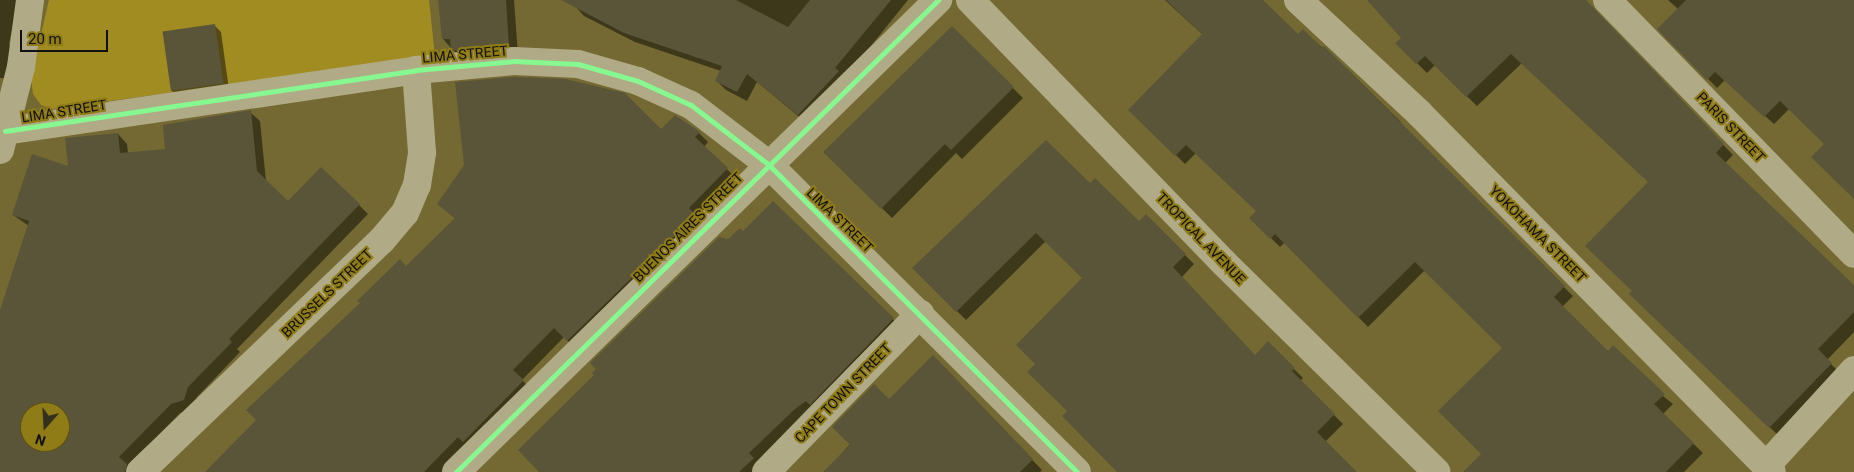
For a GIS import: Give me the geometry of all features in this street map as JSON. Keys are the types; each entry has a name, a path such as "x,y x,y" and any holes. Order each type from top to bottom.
{"street":[{"path":"3,140 20,67 30,0"},
{"name":"BUENOS AIRES STREET","path":"456,472 768,164 938,0"},
{"name":"TROPICAL AVENUE","path":"970,0 1224,263 1436,472"},
{"name":"YOKOHAMA STREET","path":"1298,0 1419,114 1770,469"},
{"name":"PARIS STREET","path":"1607,0 1854,254"},
{"name":"LIMA STREET","path":"3,140 416,70 514,61 578,64 638,80 691,105 768,164 1077,472"},
{"name":"BRUSSELS STREET","path":"140,472 382,240 405,213 417,184 422,152 416,70"},
{"name":"CAPE TOWN STREET","path":"766,472 920,314"},
{"path":"1770,469 1854,370"}],"shaded area":[{"path":"49,0 429,0 435,56 52,109 41,105 33,94 31,77"}],"building":[{"path":"438,0 506,0 509,46 451,51 450,39 442,39"},
{"path":"561,0 736,0 788,27 810,0 891,0 835,68 839,71 798,115 747,74 737,92 715,81 722,66 624,33"},
{"path":"1166,0 1263,0 1298,34 1303,29 1322,48 1324,46 1565,286 1554,297 1608,351 1613,345 1665,394 1654,404 1694,443 1666,472 1463,472 1481,454 1438,411 1502,348 1415,262 1358,318 1275,234 1270,239 1249,218 1256,211 1186,145 1175,156 1128,110 1202,34"},
{"path":"1367,0 1586,0 1724,144 1716,153 1854,285 1854,312 1818,349 1832,363 1769,428 1629,294 1632,291 1585,246 1648,182 1511,54 1466,97 1425,56 1416,64 1395,43 1401,38"},
{"path":"1686,0 1854,0 1854,199 1811,157 1824,144 1780,101 1764,117 1715,72 1707,80 1657,29"},
{"path":"215,24 223,83 171,91 163,31"},
{"path":"952,26 1014,87 951,150 945,144 881,209 823,152"},
{"path":"514,77 565,79 625,93 661,129 675,115 700,132 695,137 728,168 689,208 696,215 567,341 554,328 513,370 524,380 463,442 458,437 424,472 205,472 256,420 246,410 360,303 357,301 400,259 406,266 455,218 437,204 464,165 455,82"},
{"path":"251,110 257,171 288,201 321,167 360,204 229,339 232,342 188,387 184,400 171,404 119,457 127,464 125,472 0,472 0,310 29,221 12,215 32,154 68,166 65,138 118,133 120,153 165,149 163,125"},
{"path":"1046,140 1090,183 1095,178 1139,221 1146,214 1186,254 1173,267 1255,355 1268,341 1295,368 1292,371 1335,414 1317,432 1357,472 1117,472 1062,416 1067,411 1027,372 1035,364 1016,345 1082,278 1036,233 956,312 912,268"},
{"path":"773,201 894,318 810,405 806,401 795,409 749,453 754,458 739,472 539,472 518,450 594,375 592,373 596,369 590,363 719,237 728,239 740,228 743,231"},
{"path":"933,355 1033,459 1020,472 823,472 850,445 832,427 874,384 889,399"}],"cycle path":[{"path":"456,472 938,0"},
{"path":"5,131 416,70 514,61 578,64 638,81 691,105 768,164 1077,472"}]}
